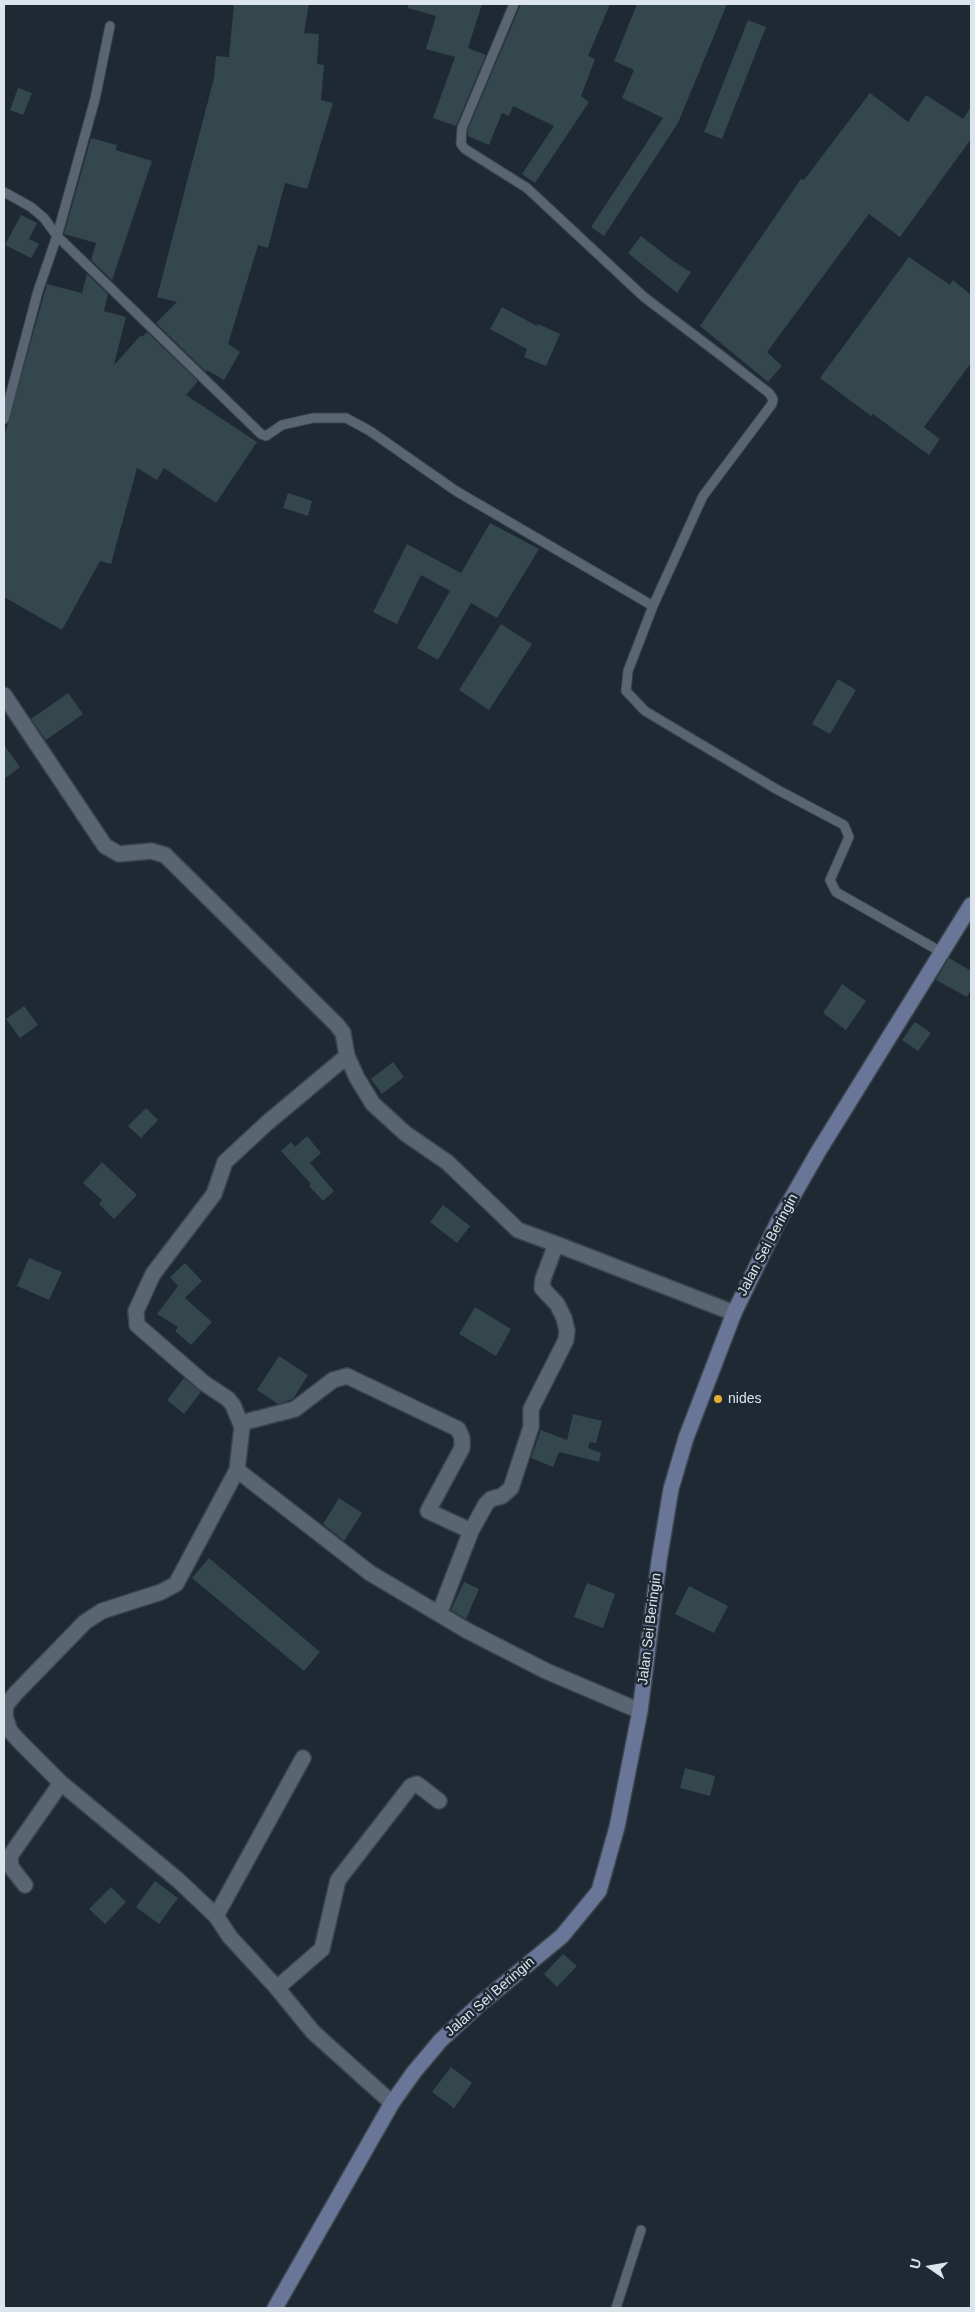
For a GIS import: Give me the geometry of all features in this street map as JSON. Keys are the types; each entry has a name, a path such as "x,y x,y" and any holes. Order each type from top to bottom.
{"street":[{"path":"4,695 105,846 119,854 151,851 165,855 337,1025 343,1033 347,1056 357,1078 373,1104 406,1134 447,1162 518,1230 734,1313"},
{"name":"Jalan Sei Beringin","path":"275,2308 392,2103 414,2072 441,2040 525,1965 562,1936 599,1891 617,1827 640,1711 659,1561 671,1489 686,1438 734,1313 778,1222 818,1152 944,953 971,906"},
{"path":"347,1056 267,1123 225,1162 214,1194 153,1274 136,1311 137,1325 204,1383 228,1399 241,1423 237,1470 176,1584 161,1592 102,1611 85,1622 6,1705 5,1716 10,1731 62,1783 178,1880 216,1916 230,1937 277,1988 313,2032 392,2103"},
{"path":"439,1614 471,1530 486,1504 491,1499 502,1496 511,1488 531,1427 531,1409 566,1340 567,1330 564,1318 557,1304 542,1288 543,1279 556,1244"},
{"path":"241,1423 295,1409 332,1380 347,1376 458,1429 462,1438 462,1448 428,1511 471,1530"},
{"path":"237,1470 370,1573 439,1614 546,1672 640,1711"},
{"path":"216,1916 303,1758"},
{"path":"25,1886 11,1867 10,1856 62,1783"},
{"path":"277,1988 322,1949 338,1880 411,1786 416,1784 439,1801"}],"lane":[{"path":"514,4 462,128 461,144 465,149 527,188 644,297 769,393 773,399 772,404 703,496 653,606 628,671 625,684 630,697 645,711 776,789 844,826 849,837 830,880 836,892 944,953"},
{"path":"4,419 38,291 57,236 96,99 110,26"},
{"path":"4,192 31,206 44,218 57,236 261,434 266,436 282,425 314,418 346,418 370,431 456,491 653,606"},
{"path":"616,2308 641,2230"}],"building":[{"path":"234,4 309,4 304,33 319,34 317,64 324,65 321,100 333,103 307,189 285,183 268,248 258,245 228,344 240,352 224,380 207,370 206,372 156,323 177,302 157,297 214,78 216,56 229,57"},
{"path":"408,4 482,4 468,48 486,55 456,126 433,118 455,57 426,49 436,16 408,8"},
{"path":"521,4 610,4 588,56 595,59 581,96 589,102 535,183 522,174 554,126 513,106 509,116 502,113 489,145 468,136 468,129"},
{"path":"637,4 727,4 678,123 604,236 591,227 663,118 622,98 634,70 614,61"},
{"path":"748,20 766,27 722,139 704,132"},
{"path":"18,88 32,93 23,115 10,110"},
{"path":"870,93 908,122 926,95 963,119 971,107 971,139 900,237 869,214 767,352 782,366 768,382 700,326 801,179 804,180"},
{"path":"91,138 117,145 116,150 152,161 112,280 91,260 96,243 64,234"},
{"path":"21,215 37,223 29,239 39,244 31,258 5,245"},
{"path":"641,236 673,261 691,272 677,293 628,253"},
{"path":"909,257 950,285 953,280 971,295 971,363 924,427 940,439 929,455 873,414 871,416 820,378"},
{"path":"87,274 108,294 104,311 126,317 114,365 141,335 142,337 147,332 198,381 186,395 257,442 216,503 164,468 157,480 137,468 111,564 100,561 62,630 4,597 4,437 47,284 82,293"},
{"path":"502,307 537,326 538,324 560,334 546,366 524,357 527,349 490,329"},
{"path":"288,493 312,501 308,516 283,508"},
{"path":"490,523 539,549 497,618 471,603 438,660 417,648 450,591 421,575 397,624 373,612 407,544 461,573"},
{"path":"501,624 532,644 489,710 459,690"},
{"path":"838,679 856,690 830,734 812,724"},
{"path":"68,693 83,714 46,740 31,719"},
{"path":"4,745 20,767 4,779"},
{"path":"949,958 971,971 971,990 967,997 936,980"},
{"path":"842,984 866,1001 846,1030 823,1013"},
{"path":"24,1006 38,1025 20,1038 6,1019"},
{"path":"915,1022 931,1033 918,1051 902,1040"},
{"path":"393,1062 404,1077 382,1094 371,1079"},
{"path":"146,1108 158,1120 141,1138 128,1126"},
{"path":"307,1136 321,1153 310,1163 334,1191 323,1201 309,1186 311,1184 281,1151 291,1142 295,1147"},
{"path":"102,1162 137,1195 114,1219 99,1204 102,1200 83,1183"},
{"path":"443,1205 470,1226 457,1243 430,1222"},
{"path":"29,1258 62,1272 49,1300 17,1286"},
{"path":"185,1263 202,1281 185,1298 212,1322 191,1345 175,1331 178,1327 157,1314 178,1286 170,1277"},
{"path":"475,1307 511,1329 496,1356 459,1334"},
{"path":"279,1356 308,1375 293,1399 278,1404 257,1390"},
{"path":"184,1378 201,1392 184,1414 167,1400"},
{"path":"573,1414 602,1421 596,1443 590,1442 588,1448 601,1453 599,1462 559,1452 553,1467 531,1458 541,1430 567,1440"},
{"path":"339,1498 362,1513 344,1541 323,1524"},
{"path":"209,1558 320,1652 304,1671 192,1578"},
{"path":"464,1582 479,1589 466,1619 451,1610"},
{"path":"587,1583 615,1594 603,1628 574,1617"},
{"path":"689,1586 728,1606 714,1633 675,1614"},
{"path":"685,1768 715,1776 710,1796 680,1788"},
{"path":"155,1881 178,1898 159,1924 136,1907"},
{"path":"111,1887 126,1902 105,1924 89,1909"},
{"path":"563,1954 577,1966 557,1987 544,1974"},
{"path":"451,2067 472,2083 454,2108 432,2092"}],"place":[{"name":"nides","path":"718,1399"}]}
